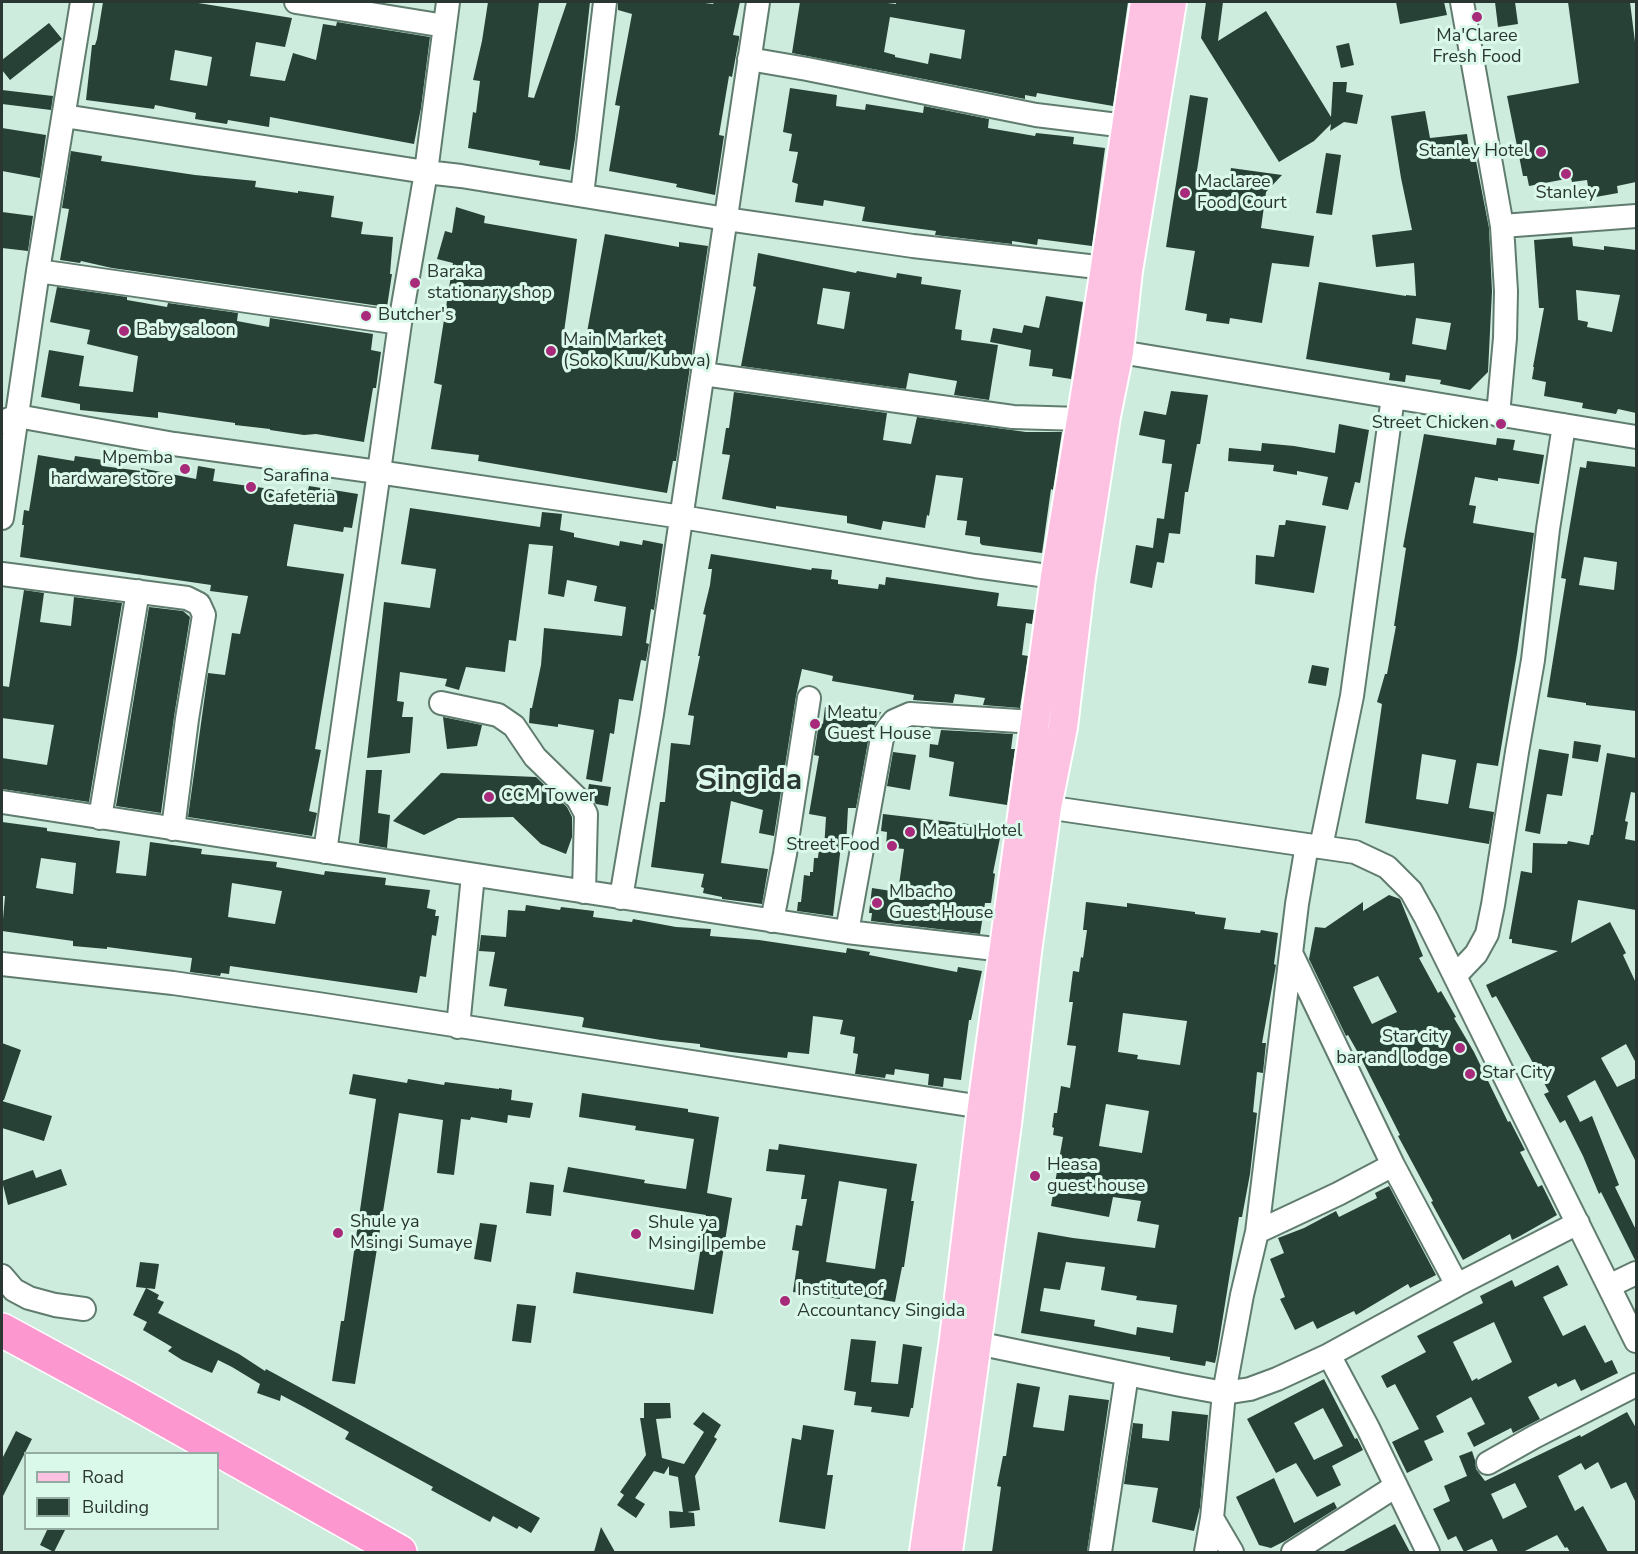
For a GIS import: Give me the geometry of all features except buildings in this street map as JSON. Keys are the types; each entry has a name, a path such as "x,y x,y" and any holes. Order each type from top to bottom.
{"highway":[{"path":"2,1330 400,1552"}],"main road":[{"path":"948,1552 982,1107 1004,950 1036,805 1063,727 1081,577 1106,416 1106,268 1145,2"},
{"path":"924,1552 1005,1135 1027,952 1036,805 1034,722 1055,577 1081,419 1106,349 1129,260 1172,2"}],"street":[{"path":"3,504 9,419 38,271 82,2"},
{"path":"296,2 445,26"},
{"path":"325,852 400,323 426,172 448,2"},
{"path":"582,195 605,2"},
{"path":"621,897 652,714 758,2"},
{"path":"1462,2 1502,226 1506,291 1505,338 1498,415"},
{"path":"749,59 1036,115 1126,126"},
{"path":"64,116 726,219 913,246 1106,268"},
{"path":"1502,226 1636,216"},
{"path":"38,271 400,323"},
{"path":"1106,349 1636,437"},
{"path":"703,374 1013,417 1081,419"},
{"path":"1206,1552 1212,1518 1224,1393 1242,1294 1257,1232 1291,953 1314,846 1352,696 1393,397"},
{"path":"9,419 682,517 975,566 1055,577"},
{"path":"1455,976 1476,954 1487,934 1493,905 1533,660 1548,530 1564,425"},
{"path":"2,574 187,598 199,604 204,615 187,719 173,830"},
{"path":"100,818 138,591"},
{"path":"772,921 785,854 809,698"},
{"path":"441,704 498,715 514,726 535,757 578,799 586,813 584,892"},
{"path":"847,932 882,738 894,721 910,714 1034,722"},
{"path":"2,802 772,921 1004,950"},
{"path":"1036,805 1355,852 1387,867 1411,891 1636,1341"},
{"path":"458,1027 472,875"},
{"path":"1291,953 1393,1165 1457,1285"},
{"path":"2,964 173,983 982,1107"},
{"path":"1257,1232 1393,1165"},
{"path":"965,1341 1224,1393 1250,1389 1329,1356 1457,1285 1578,1223"},
{"path":"1609,1286 1636,1273"},
{"path":"2,1276 14,1290 29,1298 84,1309"},
{"path":"1329,1356 1428,1552"},
{"path":"1100,1552 1127,1374"},
{"path":"1488,1463 1636,1385"},
{"path":"1293,1552 1396,1486"},
{"path":"1212,1518 1232,1552"}],"place":[{"name":"Ma'Claree Fresh Food","path":"1477,17"},
{"name":"Stanley Hotel","path":"1541,152"},
{"name":"Stanley","path":"1566,174"},
{"name":"Maclaree Food Court","path":"1185,193"},
{"name":"Baraka stationary shop","path":"415,283"},
{"name":"Butcher's","path":"366,316"},
{"name":"Baby saloon","path":"124,331"},
{"name":"Main Market (Soko Kuu/Kubwa)","path":"551,351"},
{"name":"Street Chicken","path":"1501,424"},
{"name":"Mpemba hardware store","path":"185,469"},
{"name":"Sarafina Cafeteria","path":"251,487"},
{"name":"Meatu Guest House","path":"815,724"},
{"name":"CCM Tower","path":"489,797"},
{"name":"Meatu Hotel","path":"910,832"},
{"name":"Street Food","path":"892,846"},
{"name":"Mbacho Guest House","path":"877,903"},
{"name":"Star city bar and lodge","path":"1460,1048"},
{"name":"Star City","path":"1470,1074"},
{"name":"Heasa guest house","path":"1035,1176"},
{"name":"Shule ya Msingi Sumaye","path":"338,1233"},
{"name":"Shule ya Msingi Ipembe","path":"636,1234"},
{"name":"Institute of Accountancy Singida","path":"785,1301"}],"district":[{"name":"Singida","path":"750,782"}]}
